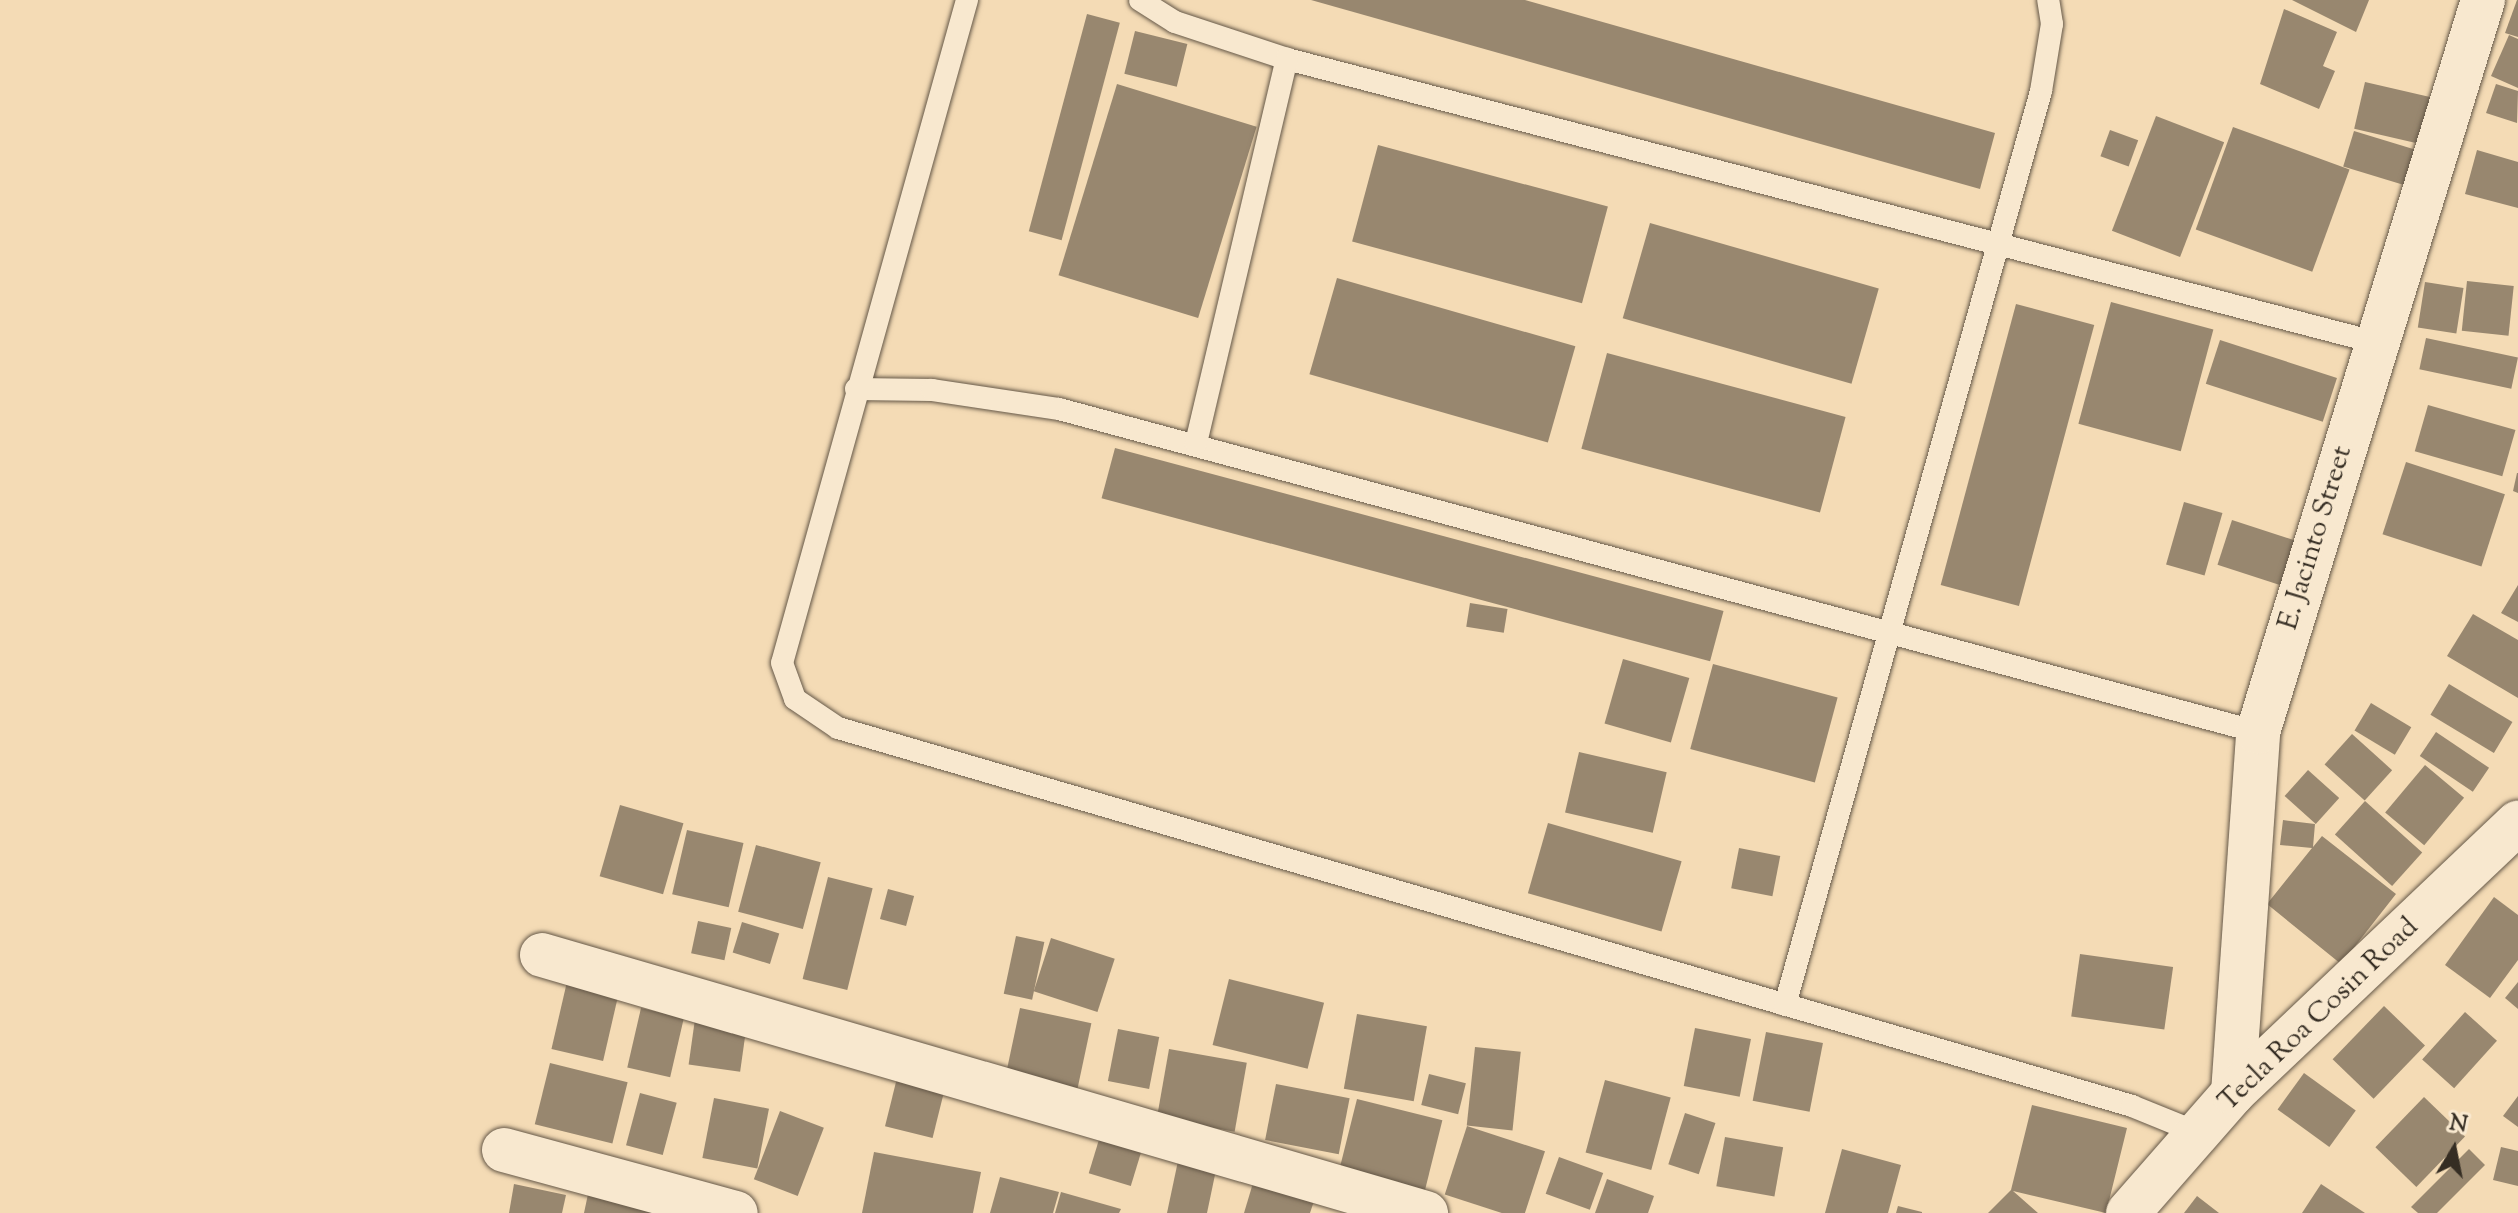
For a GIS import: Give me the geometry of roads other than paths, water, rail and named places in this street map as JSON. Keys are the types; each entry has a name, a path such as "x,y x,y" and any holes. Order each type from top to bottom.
{"street":[{"name":"E. Jacinto Street","path":"2233,1093 2258,732 2374,342 2483,0"},
{"name":"Tecla Roa Cosin Road","path":"2128,1213 2201,1134 2233,1093 2518,823"},
{"path":"542,955 1426,1213"},
{"path":"504,1150 736,1213"}],"lane":[{"path":"967,0 782,663 795,699 838,728 2132,1106 2201,1134"},
{"path":"1140,0 1175,22 1287,59 1999,241 2374,342"},
{"path":"1785,1005 2041,91 2052,24 2048,0"},
{"path":"1196,443 1287,59"},
{"path":"856,389 996,399 1196,443 1887,635 2258,732"}]}
